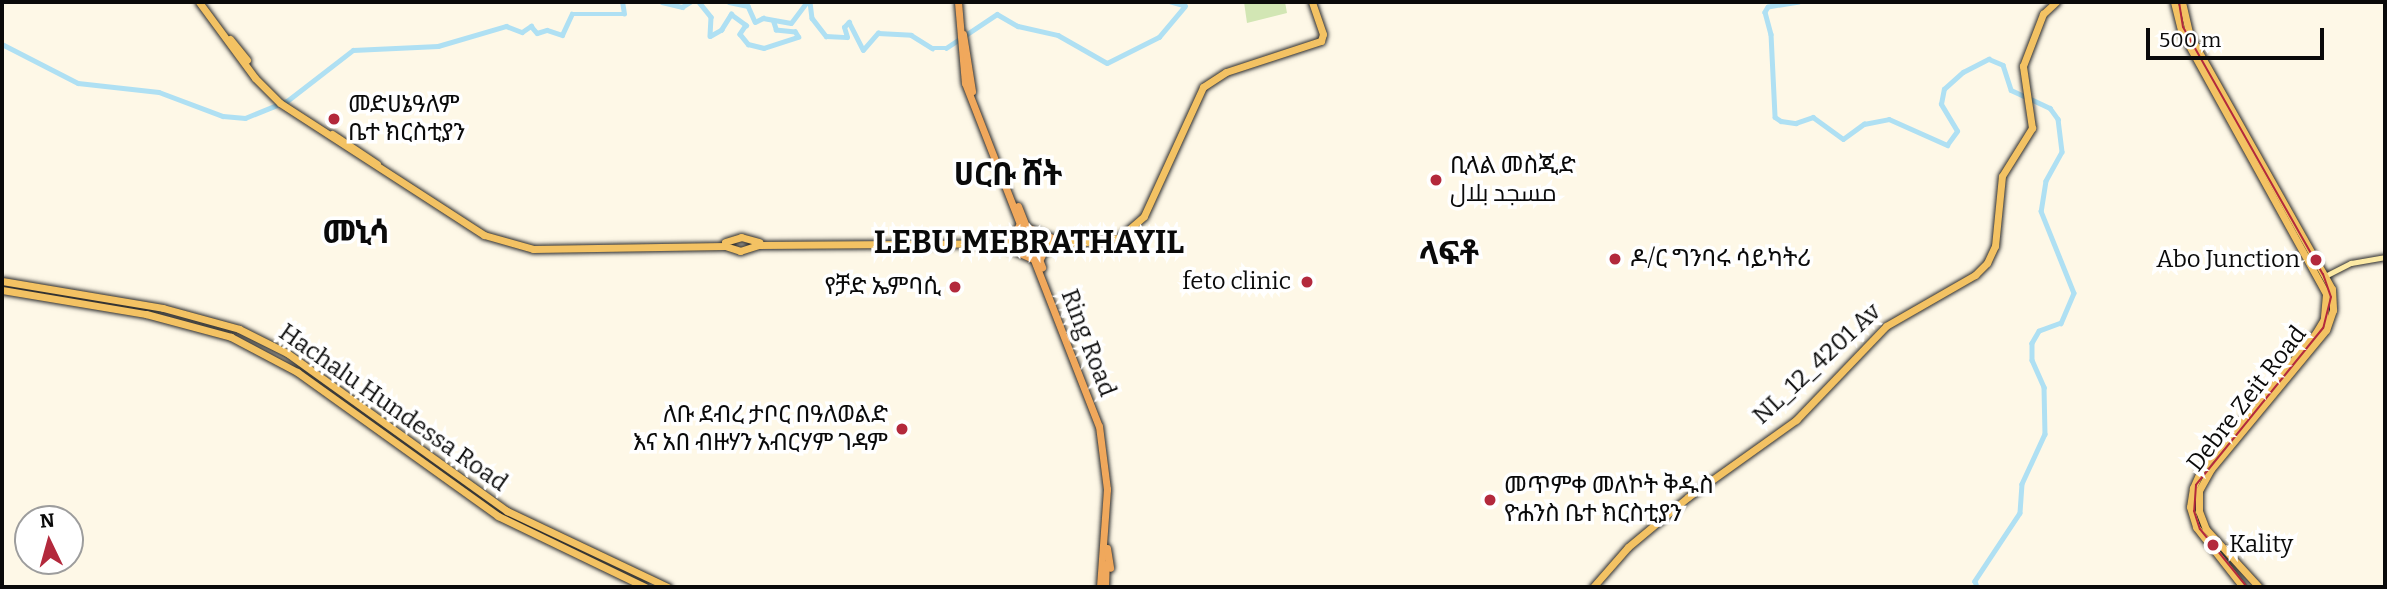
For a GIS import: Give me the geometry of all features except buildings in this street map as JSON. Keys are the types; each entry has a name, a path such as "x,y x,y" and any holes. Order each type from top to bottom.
{"highway":[{"name":"Ring Road","path":"960,2 962,48 974,97 1103,428 1111,482 1100,587"},
{"path":"997,241 1015,233 1022,223 1038,235 1057,241"},
{"path":"997,241 1022,250 1037,261 1044,251 1057,241"},
{"name":"Ring Road","path":"1105,548 1105,587"},
{"path":"1098,570 1105,548"},
{"path":"1105,548 1110,571"}],"main road":[{"path":"201,2 233,51 281,101 486,232 515,242 551,247 1057,241 1107,238 1130,227 1141,214 1200,85 1217,72 1319,40"},
{"path":"1311,2 1319,40 1327,48"},
{"path":"2023,86 2021,60 2049,2"},
{"path":"2023,86 2025,60 2043,14 2056,2"},
{"name":"Debre Zeit Road","path":"2174,2 2181,32 2326,294 2323,319 2315,334 2201,470 2193,488 2190,506 2196,527 2243,587"},
{"name":"Debre Zeit Road","path":"2182,2 2190,36 2327,275 2334,303 2326,330 2211,469 2199,491 2199,511 2206,529 2259,587"},
{"name":"NL_12_4201 Av","path":"1591,587 1617,553 1680,498 1792,419 1879,327 1973,273 1991,252 1998,175 2027,132 2028,105 2023,86"},
{"path":"2327,275 2351,263 2385,257"},
{"name":"Hachalu Hundessa Road","path":"2,281 215,321 275,347 490,499 529,523 668,587"},
{"path":"2,290 89,305 148,310 231,337 279,360 525,532 645,587"},
{"path":"89,305 94,297"},
{"path":"421,461 429,454"},
{"path":"485,506 490,499"}],"green space":[{"path":"1244,2 1285,2 1287,13 1247,23"}],"waterway":[{"path":"2,44 78,83 159,92 223,116 245,118 287,101 353,50 438,46 506,26 522,32 531,26 537,33 547,30 562,35 572,14 624,14 622,2"},
{"path":"662,2 682,7 690,2"},
{"path":"699,2 711,17 710,36 721,30 731,14 746,25 740,34 748,44 764,48 798,37 795,32 776,30 773,21"},
{"path":"729,2 748,6 755,22 763,18 791,23 807,2"},
{"path":"810,2 812,18 826,36 847,37 844,27 849,22 863,50 878,33 911,35 932,48 946,48 997,14 1018,26 1058,35 1107,63 1159,37 1185,6 1171,2"},
{"path":"1799,2 1768,7 1765,12 1771,34 1775,117 1781,121 1796,123 1813,117 1843,139 1864,124 1889,119 1947,145 1957,131 1941,104 1944,89 1963,72 1989,59 2003,65 2011,90 2050,108 2058,119 2062,152 2046,181 2041,211 2074,293 2061,323 2039,331 2032,343 2032,360 2044,387 2045,434 2022,484 2020,513 1975,581 1977,587"}],"tram line":[{"path":"2179,2 2183,27 2323,274 2331,297 2323,328 2196,485 2194,511 2200,529 2247,587"}],"place":[{"name":"መድሀኔዓለም ቤተ ክርስቲያን","path":"334,119"},
{"name":"ቢላል መስጂድ مسجد بلال","path":"1436,180"},
{"name":"ዶ/ር ግንባሩ ሳይካትሪ","path":"1615,259"},
{"name":"Abo Junction","path":"2316,260"},
{"name":"feto clinic","path":"1307,282"},
{"name":"የቻድ ኤምባሲ","path":"955,287"},
{"name":"ለቡ ደብረ ታቦር በዓለወልድ እና አበ ብዙሃን አብርሃም ገዳም","path":"902,429"},
{"name":"መጥምቀ መለኮት ቅዱስ ዮሐንስ ቤተ ክርስቲያን","path":"1490,500"},
{"name":"Kality","path":"2213,545"}],"district":[{"name":"ሀርቡ ሸት","path":"1008,174"},
{"name":"መኒሳ","path":"356,232"},
{"name":"LEBU MEBRATHAYIL","path":"1029,242"},
{"name":"ላፍቶ","path":"1449,253"}]}
